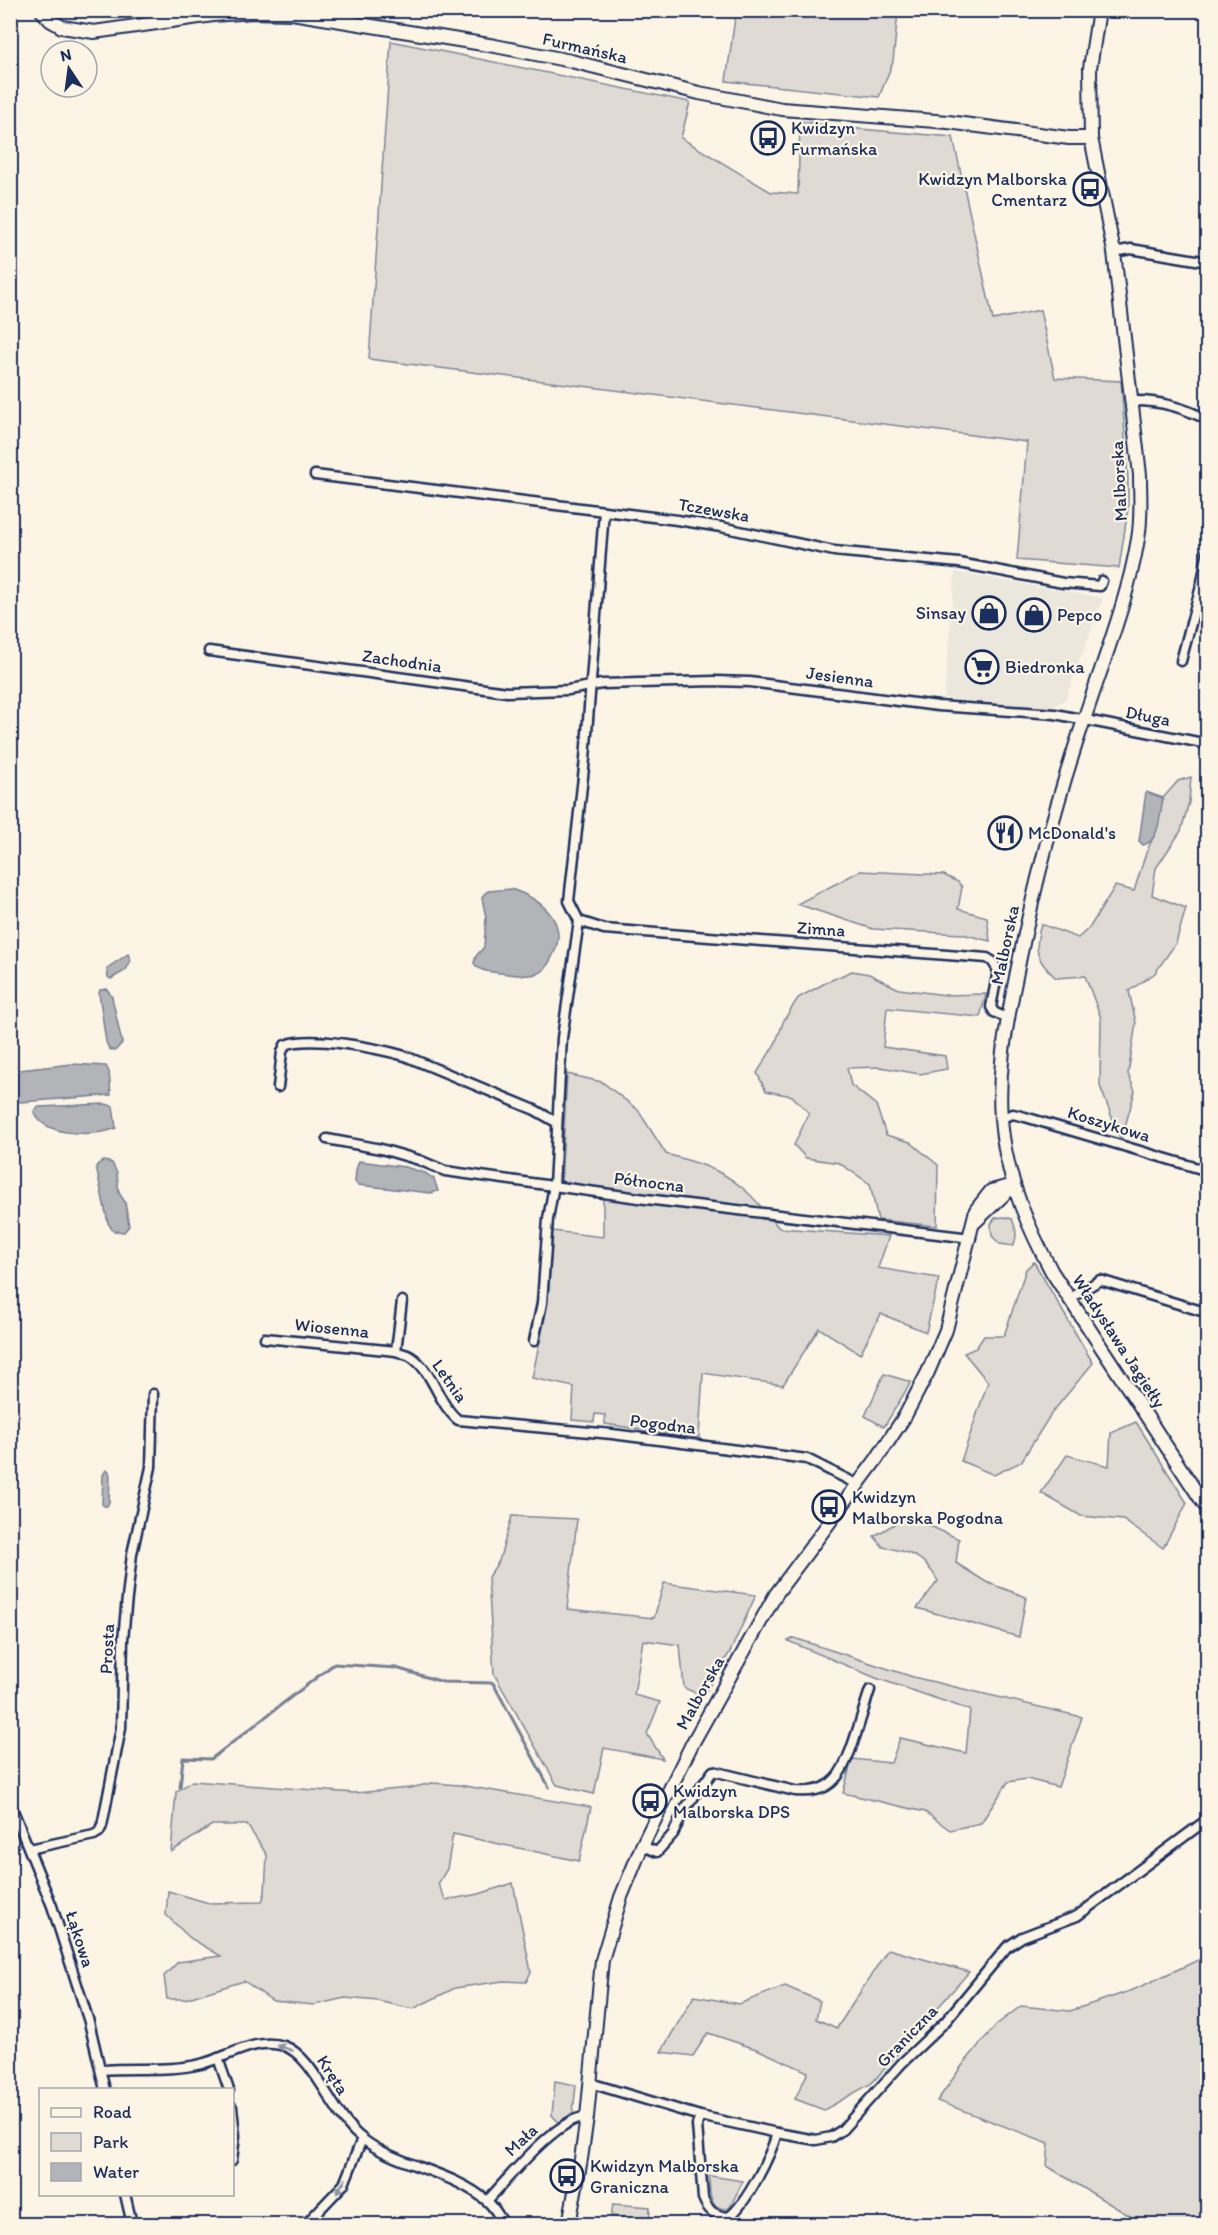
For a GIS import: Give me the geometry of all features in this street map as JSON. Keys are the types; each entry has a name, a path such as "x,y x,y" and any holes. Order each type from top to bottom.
{"street":[{"name":"Furmańska","path":"41,10 50,20 62,27 93,32 213,15 253,12 292,13 495,46 699,93 782,108 948,122 1069,138 1091,138"},
{"name":"Malborska","path":"568,2224 587,2117 602,1960 621,1897 642,1846 692,1744 776,1594 904,1416 928,1372 946,1330 971,1238 976,1210 991,1191 1014,1185 1007,1161 1001,1118 1001,1056 1008,1019 1050,828 1128,584 1139,537 1140,475 1114,252 1091,138 1090,68 1099,10"},
{"path":"1114,252 1131,249 1208,262"},
{"path":"1131,401 1159,403 1208,420"},
{"name":"Tczewska","path":"315,474 721,526 834,551 959,563 1064,583 1100,586 1102,580"},
{"path":"534,1341 542,1303 548,1219 554,1185 562,1038 579,921 569,901 585,759 604,511"},
{"path":"1181,661 1208,550"},
{"name":"Zachodnia","path":"209,651 507,692 567,690 591,686"},
{"name":"Jesienna","path":"591,686 652,682 750,682 874,699 968,709 1055,714 1083,720"},
{"name":"Długa","path":"1083,720 1208,744"},
{"name":"Zimna","path":"579,921 604,928 987,958 998,970 991,1007 994,1012 1008,1019"},
{"path":"278,1087 282,1052 285,1045 310,1041 383,1050 405,1056 535,1110 556,1122"},
{"name":"Koszykowa","path":"1001,1118 1013,1114 1025,1116 1208,1171"},
{"name":"Północna","path":"327,1139 381,1149 446,1171 646,1199 971,1238"},
{"path":"974,1223 1014,1185"},
{"name":"Władysława Jagiełły","path":"1014,1185 1031,1234 1069,1299 1208,1510"},
{"path":"998,1200 1020,1206"},
{"path":"1069,1299 1100,1280 1208,1313"},
{"path":"396,1351 402,1301"},
{"name":"Wiosenna","path":"265,1338 396,1351"},
{"name":"Letnia","path":"396,1351 410,1356 421,1368 451,1414 458,1420"},
{"name":"Prosta","path":"29,1848 94,1835 102,1826 121,1728 126,1607 132,1554 151,1467 153,1394"},
{"name":"Pogodna","path":"458,1420 612,1434 807,1460 857,1484"},
{"path":"642,1846 657,1852 673,1834 684,1810 713,1771 795,1791 809,1792 828,1785 836,1779 844,1764 870,1690"},
{"name":"Łąkowa","path":"10,1803 52,1906 89,2022 105,2088"},
{"name":"Graniczna","path":"590,2083 700,2116 816,2140 831,2138 842,2130 902,2063 945,2022 1007,1947 1022,1937 1077,1916 1208,1819"},
{"name":"Kręta","path":"101,2070 182,2067 218,2058 256,2044 285,2046 297,2053 342,2120 362,2139 376,2148 453,2180 487,2201 501,2223"},
{"path":"218,2058 228,2088"},
{"path":"700,2116 697,2125 703,2198 707,2209 718,2216 729,2217 738,2210 768,2157 777,2133"},
{"name":"Mała","path":"487,2201 513,2170 554,2132 579,2117 587,2117"},
{"path":"234,2126 234,2144"},
{"path":"306,2224 344,2184 362,2139"},
{"path":"125,2196 132,2224"}],"shaded area":[{"path":"955,572 1103,598 1065,700 1048,709 944,698"}],"green space":[{"path":"736,11 898,11 893,62 879,97 726,81"},
{"path":"391,41 690,102 681,138 771,192 798,194 800,121 836,127 953,137 993,320 1040,310 1055,378 1121,381 1128,509 1119,568 1017,560 1027,442 369,359"},
{"path":"1191,777 1189,802 1181,831 1156,868 1152,895 1186,908 1176,943 1155,973 1129,991 1136,1023 1128,1074 1135,1091 1121,1141 1100,1086 1101,1018 1085,976 1056,978 1040,960 1037,941 1041,924 1078,938 1090,927 1115,886 1134,891 1146,853 1157,829 1163,798 1178,781"},
{"path":"860,871 944,875 958,882 962,887 958,909 987,917 990,941 962,934 873,929 797,904"},
{"path":"852,971 869,974 899,989 946,995 986,994 980,1017 887,1008 883,1047 945,1056 947,1069 920,1074 880,1067 847,1068 851,1085 876,1105 886,1135 910,1142 938,1165 937,1226 878,1220 870,1184 839,1163 806,1158 794,1145 809,1113 792,1096 766,1091 757,1073 775,1044 784,1020 798,998"},
{"path":"567,1074 602,1082 638,1110 666,1154 686,1159 723,1174 751,1195 779,1228 889,1236 878,1268 939,1278 926,1332 881,1314 860,1354 819,1328 783,1385 703,1373 699,1438 605,1424 605,1415 595,1414 594,1422 572,1420 574,1387 532,1378 547,1307 553,1231 603,1237 603,1191 561,1185"},
{"path":"995,1218 1012,1219 1015,1226 1016,1236 1013,1246 1000,1244 992,1236 991,1224"},
{"path":"1034,1262 1093,1363 1051,1414 1021,1462 994,1475 961,1461 988,1382 964,1353 976,1348 984,1336 1004,1336 1026,1269"},
{"path":"884,1374 911,1382 884,1427 865,1416"},
{"path":"1136,1422 1187,1503 1163,1548 1123,1520 1081,1516 1041,1493 1067,1455 1109,1466 1111,1433"},
{"path":"512,1516 577,1519 567,1609 654,1618 664,1583 756,1595 730,1652 703,1696 684,1688 680,1645 643,1640 634,1695 660,1702 647,1734 663,1759 604,1748 594,1794 557,1785 494,1674 488,1577 499,1561"},
{"path":"908,1516 959,1539 956,1563 986,1582 1026,1597 1019,1637 917,1608 938,1581 933,1572 922,1560 909,1553 883,1547 874,1536"},
{"path":"794,1638 913,1677 1082,1717 1058,1787 1027,1779 1008,1782 981,1823 950,1830 925,1812 843,1793 852,1759 891,1763 900,1738 966,1753 970,1710 876,1678 788,1641"},
{"path":"192,1781 355,1793 410,1788 432,1783 459,1785 591,1807 579,1861 453,1834 447,1869 438,1884 446,1900 479,1894 513,1883 531,1972 526,1982 503,1981 455,1988 413,2009 378,2001 345,1998 314,2005 273,2001 244,1981 185,1999 167,1999 164,1976 178,1962 221,1956 190,1938 166,1915 168,1891 209,1903 262,1902 265,1892 267,1855 247,1825 212,1825 171,1852 176,1792"},
{"path":"888,1949 969,1972 872,2083 824,2110 795,2099 808,2072 759,2050 708,2033 693,2056 661,2052 694,1996 739,2004 785,1986 820,2001 816,2019 837,2028"},
{"path":"1207,1956 1207,2224 1143,2224 1047,2166 1049,2143 937,2101 964,2063 996,2025 1021,2006 1070,2011 1133,1990"},
{"path":"555,2081 576,2085 573,2112 559,2123 552,2115"},
{"path":"709,2177 743,2181 727,2209 716,2206 711,2199"},
{"path":"613,2204 650,2207 649,2224 633,2224 630,2218 611,2216"}],"water":[{"path":"1146,792 1163,798 1156,833 1149,843 1143,845 1139,841"},
{"path":"511,889 532,898 541,905 549,912 558,930 558,941 552,958 545,969 536,974 520,975 481,970 474,963 476,956 484,947 486,918 482,898 484,894 488,891"},
{"path":"128,954 131,960 126,970 111,979 108,977 107,968"},
{"path":"107,989 112,997 122,1043 115,1051 109,1049 106,1042 99,993 100,990"},
{"path":"72,1064 106,1066 109,1072 111,1095 21,1102 11,1099 11,1071"},
{"path":"105,1104 113,1106 116,1128 96,1133 70,1133 58,1130 39,1120 34,1111 39,1107"},
{"path":"104,1161 112,1163 117,1173 119,1193 125,1202 129,1226 124,1232 113,1231 108,1223 96,1167"},
{"path":"359,1161 405,1167 425,1173 434,1179 438,1191 431,1193 358,1185 355,1182"},
{"path":"106,1470 109,1471 110,1476 109,1502 107,1506 104,1506 102,1504 103,1475"}],"waterway":[{"path":"180,1787 183,1758 211,1759 334,1664 396,1668 443,1682 493,1683 549,1787"}],"place":[{"name":"Kwidzyn Furmańska","path":"768,138"},
{"name":"Kwidzyn Malborska Cmentarz","path":"1090,189"},
{"name":"Sinsay","path":"989,613"},
{"name":"Pepco","path":"1034,615"},
{"name":"Biedronka","path":"982,667"},
{"name":"McDonald's","path":"1005,833"},
{"name":"Kwidzyn Malborska Pogodna","path":"829,1507"},
{"name":"Kwidzyn Malborska DPS","path":"650,1801"},
{"name":"Kwidzyn Malborska Graniczna","path":"567,2176"}]}
